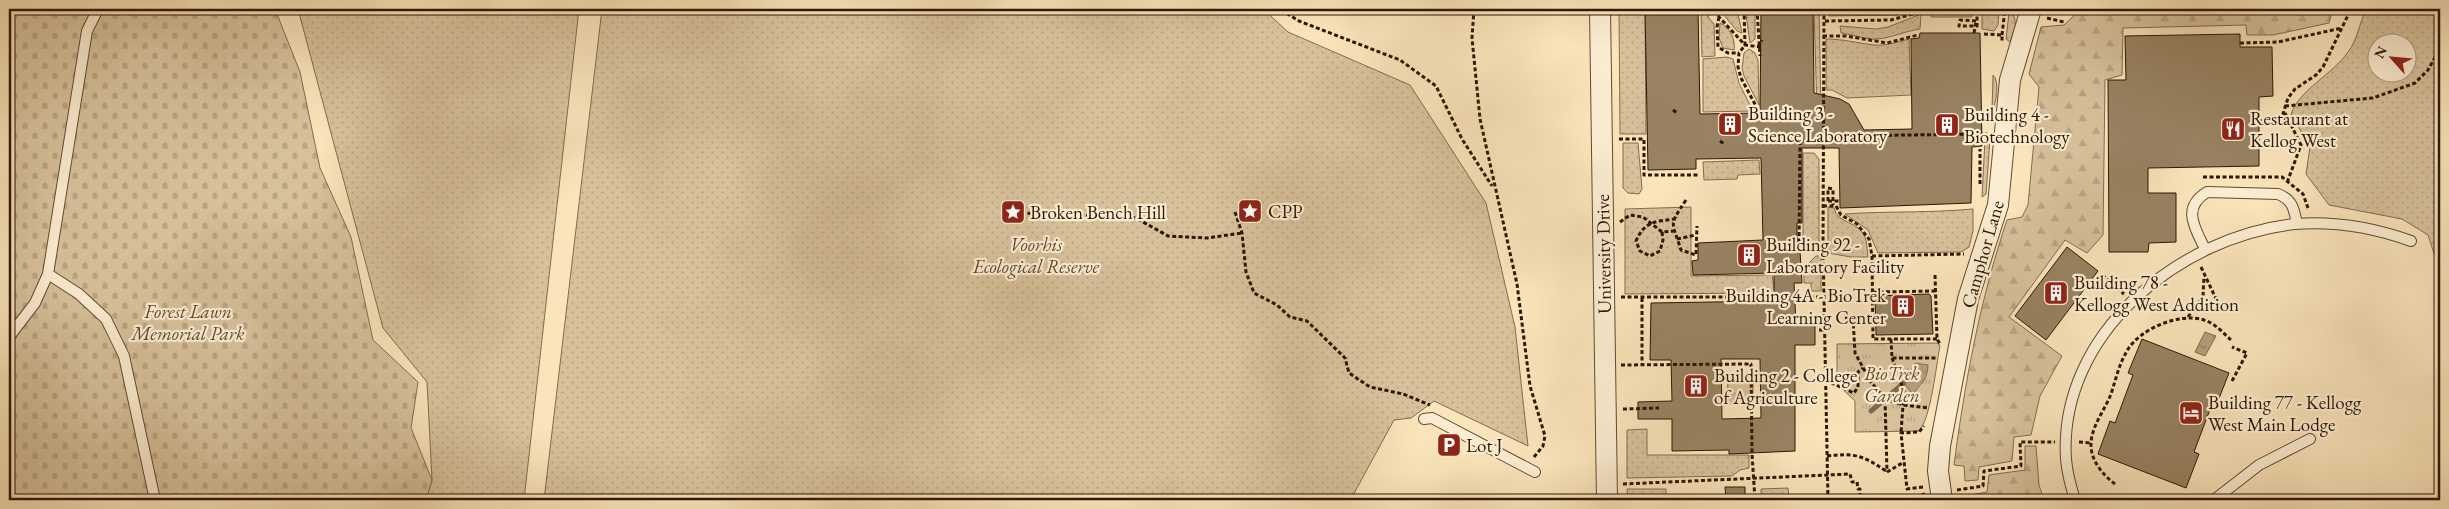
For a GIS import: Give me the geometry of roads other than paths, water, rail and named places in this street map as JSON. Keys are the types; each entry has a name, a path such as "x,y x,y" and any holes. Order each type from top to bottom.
{"street":[{"name":"University Drive","path":"1600,9 1607,500"},
{"name":"Camphor Lane","path":"1940,495 1938,471 1940,446 1968,299 1998,205 2010,80 2036,13"}],"lane":[{"path":"9,337 35,303 48,274 87,31 98,9"},
{"path":"2205,249 2192,223 2192,213 2196,202 2207,192 2278,194 2293,204 2297,224"},
{"path":"2075,500 2066,462 2066,442 2071,404 2086,362 2128,306 2154,282 2205,249 2256,231 2297,224 2366,228 2411,241"},
{"path":"48,274 79,294 106,319 120,348 156,500"},
{"path":"1428,419 1531,469"},
{"path":"2214,500 2259,465 2310,440"}],"water":[{"path":"2205,332 2216,336 2205,356 2195,352"},
{"path":"1915,363 1928,365 1925,379 1913,395 1904,383 1914,374"}],"waterway":[{"path":"1871,411 1904,383"}],"place":[{"name":"Building 3 - Science Laboratory","path":"1730,124"},
{"name":"Building 4 - Biotechnology","path":"1947,125"},
{"name":"Restaurant at Kellog West","path":"2233,129"},
{"name":"CPP","path":"1250,211"},
{"name":"Broken Bench Hill","path":"1013,212"},
{"name":"Building 92 - Laboratory Facility","path":"1749,255"},
{"name":"Building 78 - Kellogg West Addition","path":"2056,293"},
{"name":"Building 4A - BioTrek Learning Center","path":"1903,306"},
{"name":"Building 2 - College of Agriculture","path":"1696,386"},
{"name":"Building 77 - Kellogg West Main Lodge","path":"2191,413"},
{"name":"Lot J","path":"1449,445"}],"park label":[{"name":"Voorhis Ecological Reserve","path":"1036,255"},
{"name":"Forest Lawn Memorial Park","path":"188,322"},
{"name":"BioTrek Garden","path":"1892,384"}]}
